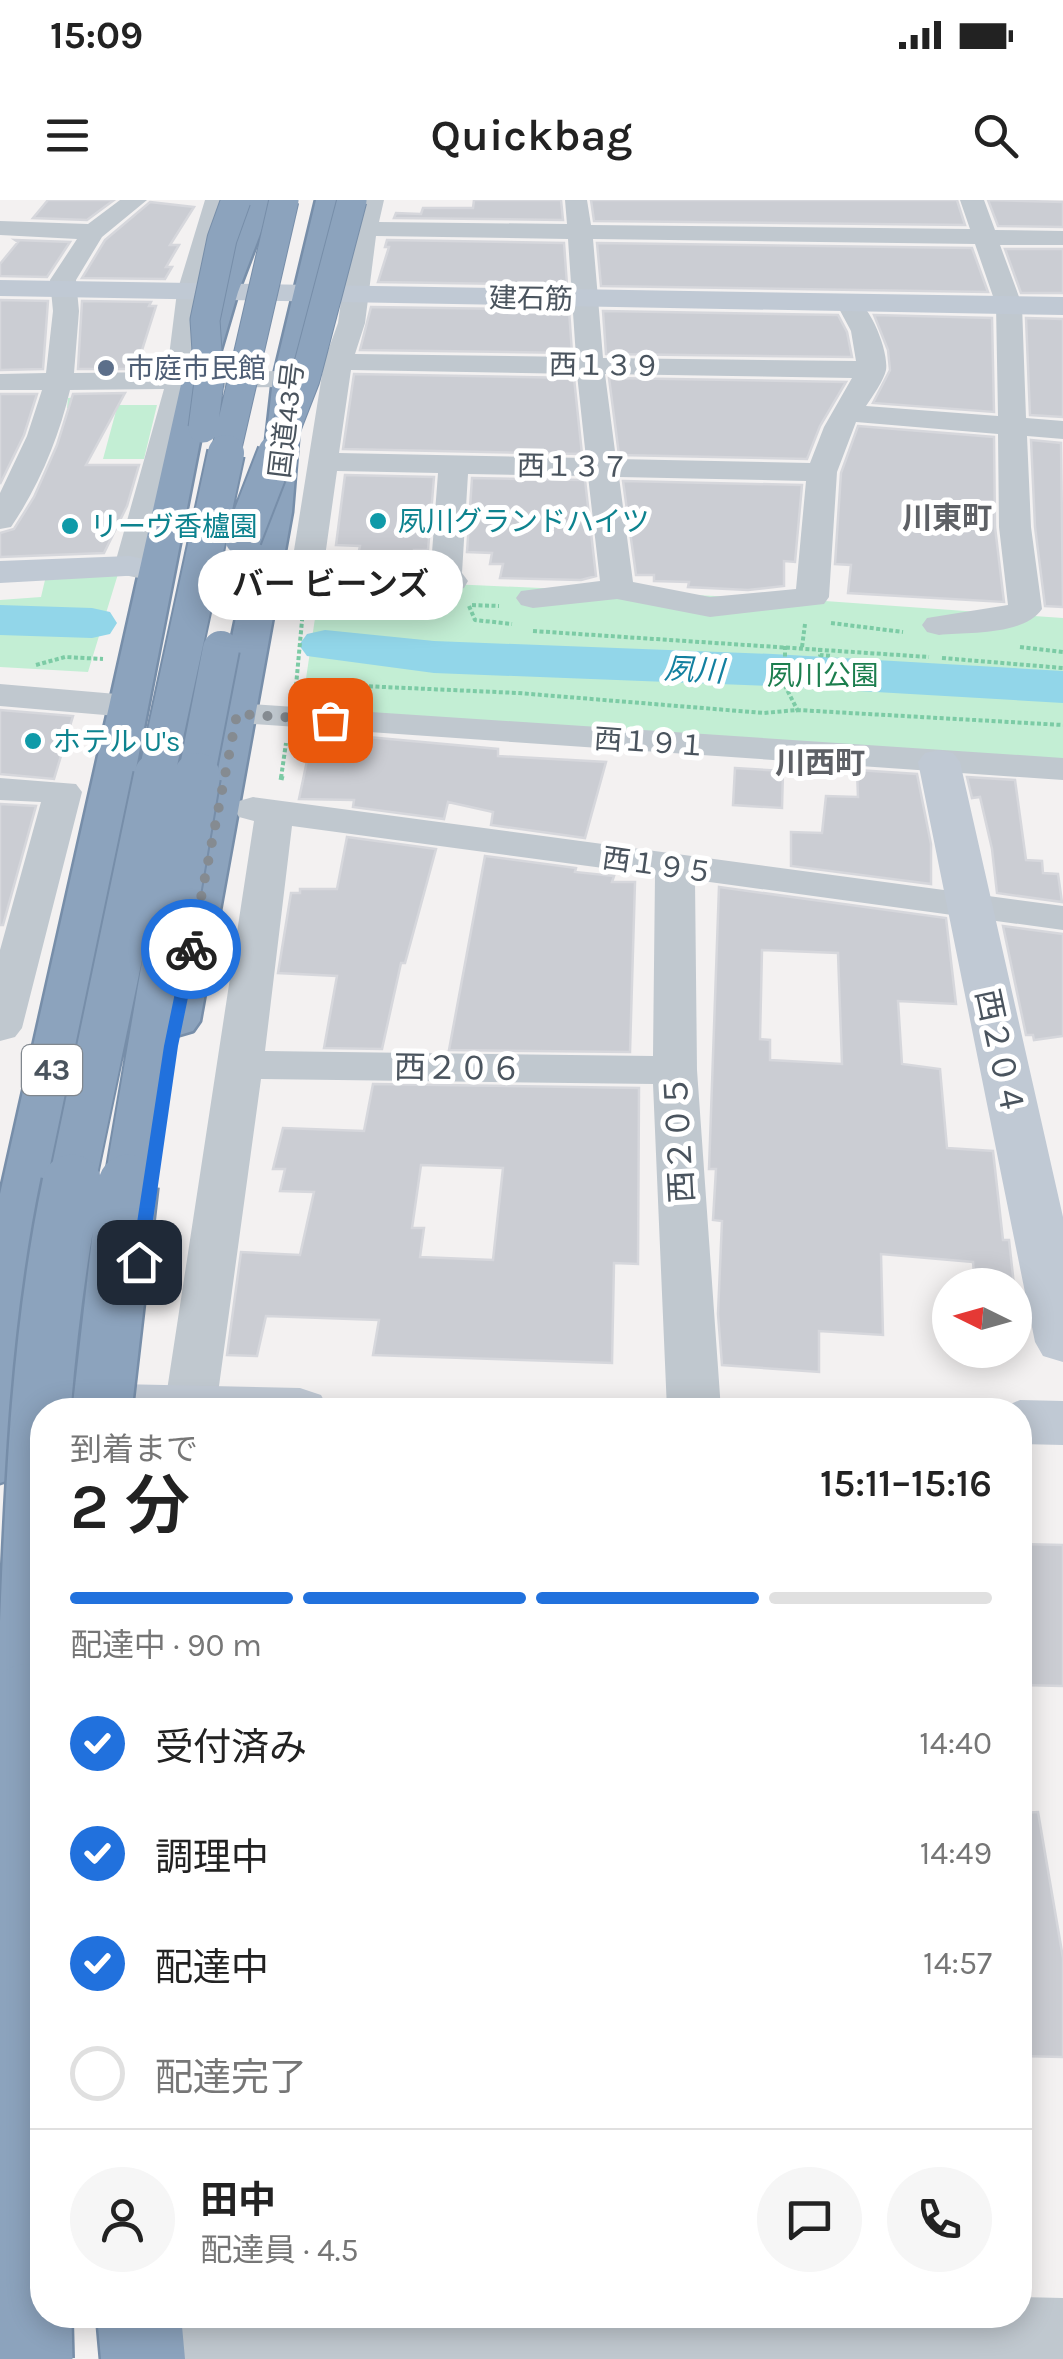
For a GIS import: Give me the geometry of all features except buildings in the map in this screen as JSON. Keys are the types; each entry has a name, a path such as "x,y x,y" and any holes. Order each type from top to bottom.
{"highway":[{"path":"224,541 194,495 209,382 204,320 222,239 236,200"},
{"name":"43","path":"0,1320 100,705 188,380 260,200"},
{"path":"113,1398 114,1267 224,541 284,200"},
{"path":"41,1398 54,1270 100,1041 311,200"},
{"name":"国道43号","path":"115,1398 171,1046 275,512 288,379 329,200"},
{"path":"224,541 304,379 352,200"},
{"path":"0,1460 42,1171 100,1041"},
{"path":"30,1615 21,1824 30,2168"},
{"path":"34,2328 35,2359"}],"street":[{"path":"0,215 12,200"},
{"path":"0,520 50,414 58,381 63,280 93,232 135,200"},
{"path":"0,572 135,567 188,380 190,292 217,200"},
{"path":"372,200 363,230 349,342 338,362 303,571 448,591 454,464"},
{"path":"576,200 588,298 590,365 618,589"},
{"path":"939,625 1013,616 1026,610 1015,527 1009,305 975,206 944,211"},
{"path":"363,230 580,232 787,226 1063,238"},
{"path":"0,228 93,232"},
{"name":"建石筋","path":"0,288 1063,306"},
{"path":"532,598 618,589 710,607 808,609 828,446 872,370 866,326 848,303"},
{"name":"西１３９","path":"338,362 872,370"},
{"path":"0,382 288,379"},
{"path":"850,413 1063,430"},
{"name":"西１３７","path":"324,462 822,472"},
{"path":"0,695 100,705"},
{"name":"西１９１","path":"237,714 294,709 932,748 1063,769"},
{"name":"西２０４","path":"932,748 1063,1342"},
{"path":"0,790 64,792 0,1028"},
{"path":"190,1398 241,1065 269,803"},
{"name":"西１９５","path":"269,803 675,868 1063,918"},
{"name":"西２０５","path":"675,868 675,1070 693,1398"},
{"name":"西２０６","path":"241,1065 675,1070"},
{"path":"1032,1422 1063,1423"},
{"path":"135,2334 1063,2336"}],"path":[{"path":"448,591 475,620 514,624 554,635 773,643 1063,668"},
{"path":"802,647 808,609"},
{"path":"297,669 302,613"},
{"path":"785,646 785,686 797,710 803,740"},
{"path":"820,648 820,655 832,656"},
{"path":"29,669 44,660 92,658"},
{"path":"269,803 294,709 518,692 750,712 797,710 932,748 1063,725"}],"green space":[{"path":"68,398 117,405 157,405 144,459 103,459 116,411 67,408"},
{"path":"118,574 88,672 0,667 0,600 41,597 45,580"},
{"name":"夙川公園","path":"321,578 825,601 1063,618 1063,762 301,712"}],"waterway":[{"name":"夙川","path":"0,620 92,623"},
{"name":"夙川","path":"325,645 434,657 773,670 1063,687"}],"tunnel":[{"path":"139,568 299,571"}],"way so far":[{"path":"191,949 237,714 330,720"}],"place":[{"name":"市庭市民館","path":"106,368"},
{"name":"夙川グランドハイツ","path":"378,521"},
{"name":"リーヴ香櫨園","path":"70,526"},
{"name":"バー ビーンズ","path":"330,720"},
{"name":"ホテル U's","path":"33,741"}],"district":[{"name":"川東町","path":"947,518"},
{"name":"川西町","path":"820,763"}],"route":[{"path":"139,1262 171,1046 191,949"}]}
